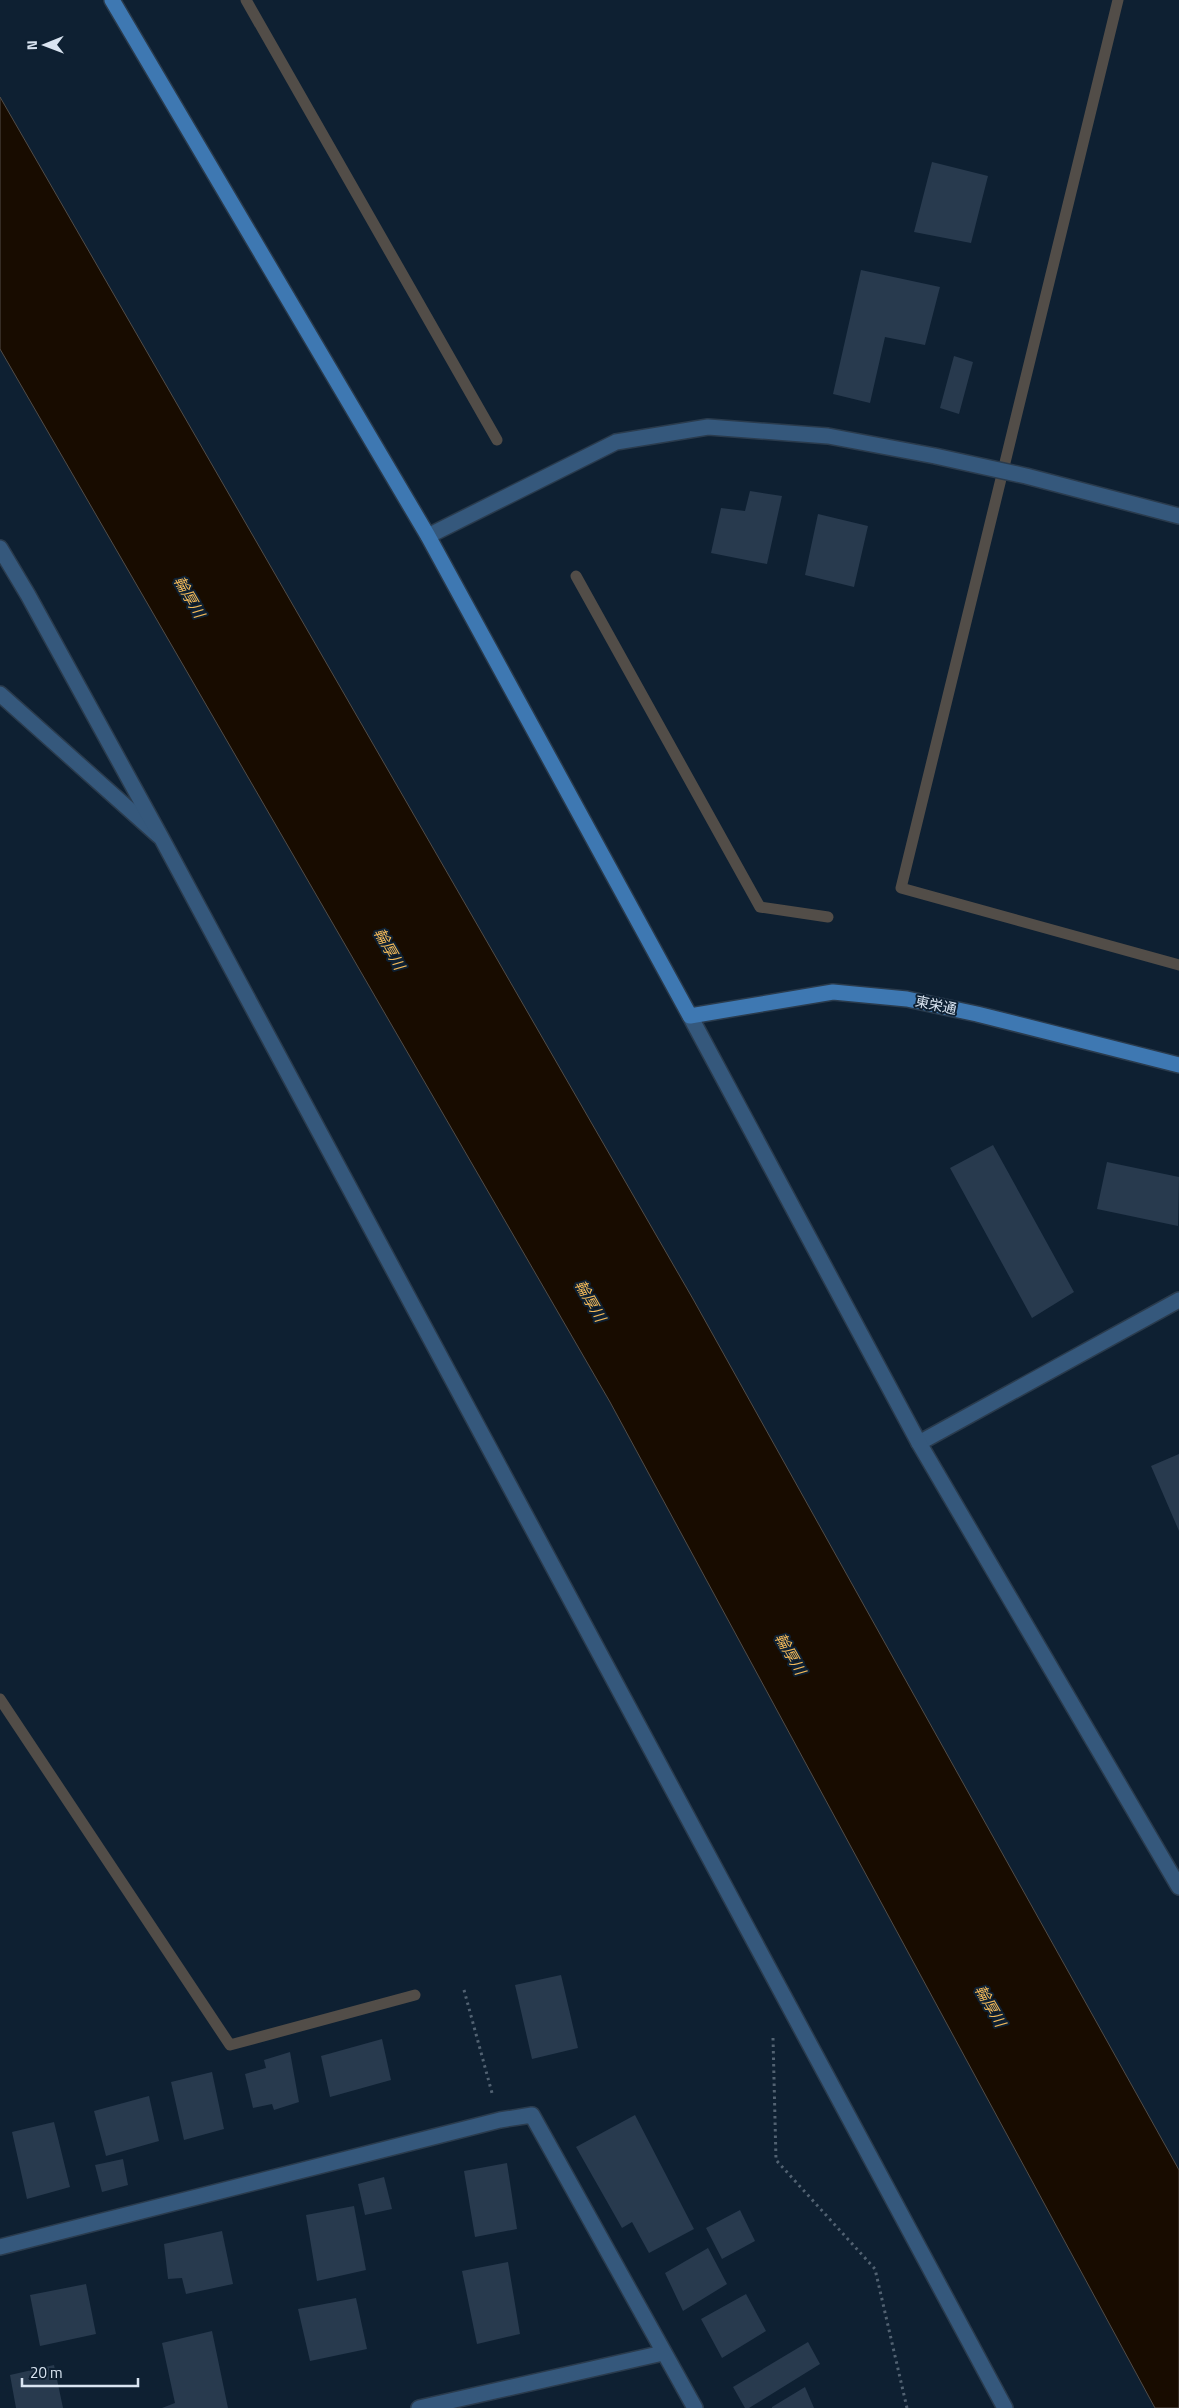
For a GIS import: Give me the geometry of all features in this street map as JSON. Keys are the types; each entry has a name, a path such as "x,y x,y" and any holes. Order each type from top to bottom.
{"street":[{"path":"112,0 428,536 920,1443 1179,1887"},
{"path":"428,536 616,442 708,427 828,436 964,461 1179,516"},
{"path":"0,548 28,595 162,839 1005,2408"},
{"path":"0,694 162,839"},
{"name":"東栄通","path":"690,1016 833,992 889,997 977,1014 1179,1064"},
{"path":"920,1443 1179,1300"},
{"path":"0,2247 500,2120 532,2115 695,2408"},
{"path":"419,2408 663,2353"}],"path":[{"path":"464,1990 500,2120"},
{"path":"773,2032 776,2160 875,2269 907,2408"}],"water":[{"name":"輪厚川","path":"0,97 693,1299 1179,2170 1179,2408 1155,2408 610,1402 0,349"}],"building":[{"path":"932,162 988,176 971,243 914,232"},
{"path":"861,270 940,287 925,345 885,337 870,403 833,394"},
{"path":"954,356 973,362 959,414 940,408"},
{"path":"750,491 782,496 767,564 711,553 721,508 745,511"},
{"path":"818,514 868,526 854,587 805,575"},
{"path":"993,1145 1074,1292 1032,1318 950,1168"},
{"path":"1107,1162 1179,1177 1178,1226 1097,1209"},
{"path":"1179,1454 1179,1531 1151,1466"},
{"path":"561,1975 578,2048 532,2059 515,1985"},
{"path":"382,2039 391,2080 330,2097 321,2056"},
{"path":"290,2052 299,2102 274,2110 272,2104 253,2108 245,2074 266,2068 264,2060"},
{"path":"212,2072 224,2129 184,2140 171,2082"},
{"path":"149,2096 159,2141 106,2156 94,2111"},
{"path":"635,2115 694,2229 649,2253 632,2222 622,2228 576,2147"},
{"path":"54,2122 70,2187 27,2199 12,2132"},
{"path":"123,2159 128,2185 102,2192 95,2165"},
{"path":"507,2163 517,2229 475,2237 464,2171"},
{"path":"384,2177 392,2209 365,2215 358,2184"},
{"path":"354,2206 366,2270 317,2281 306,2215"},
{"path":"740,2210 755,2241 722,2259 706,2228"},
{"path":"222,2231 233,2284 186,2294 182,2278 168,2279 164,2244"},
{"path":"708,2248 727,2284 683,2311 665,2273"},
{"path":"508,2262 520,2334 477,2344 462,2271"},
{"path":"86,2284 96,2334 40,2346 30,2295"},
{"path":"746,2294 766,2331 722,2358 701,2319"},
{"path":"356,2298 367,2349 310,2361 298,2309"},
{"path":"212,2331 228,2408 162,2408 175,2403 162,2343"},
{"path":"808,2342 820,2364 749,2408 745,2408 733,2387"},
{"path":"54,2365 63,2408 16,2408 10,2375"},
{"path":"805,2387 814,2408 772,2408 772,2407"}],"waterway":[{"path":"246,0 497,440"},
{"path":"1118,0 901,888 1179,965"},
{"path":"576,576 760,907 828,917"},
{"path":"0,1699 230,2045 415,1995"}]}
